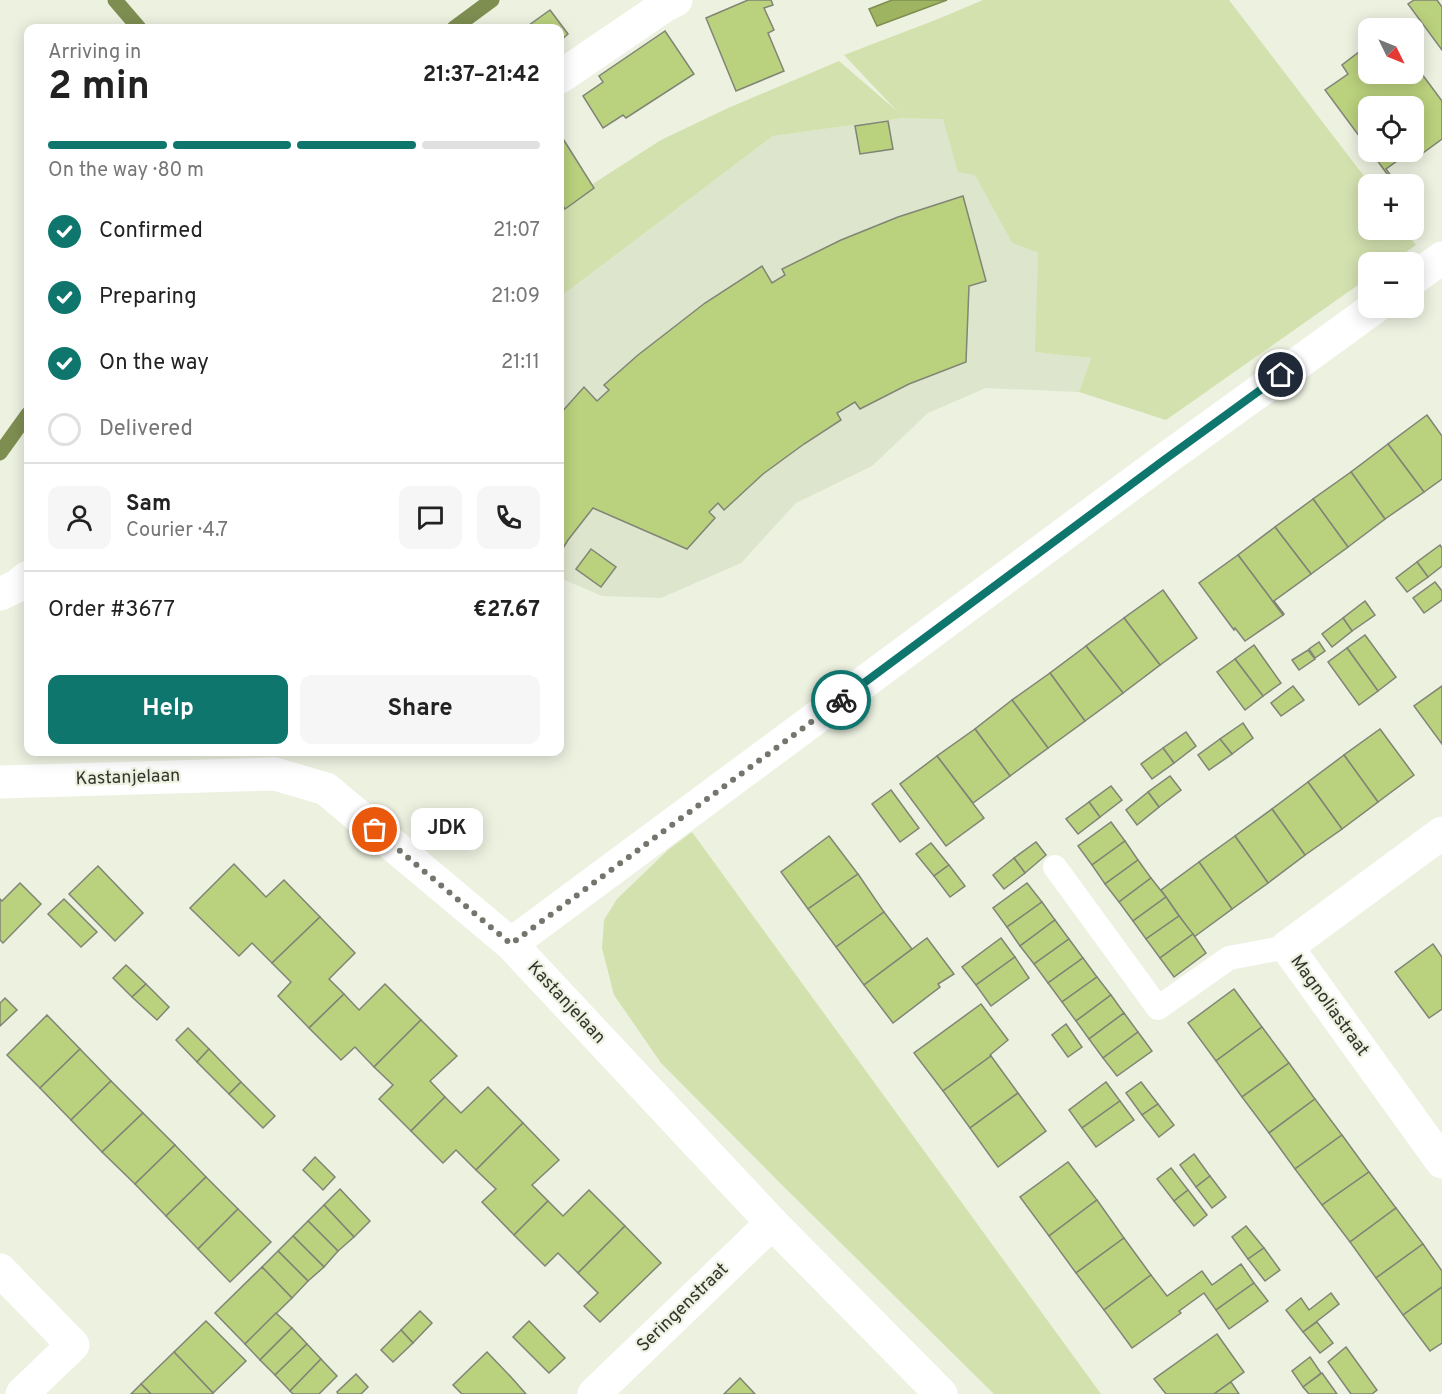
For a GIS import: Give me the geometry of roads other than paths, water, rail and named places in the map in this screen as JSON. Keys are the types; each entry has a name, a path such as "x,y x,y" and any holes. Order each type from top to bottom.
{"street":[{"path":"564,74 676,0"},
{"path":"1424,271 1442,258"},
{"path":"511,944 1164,460 1360,318"},
{"path":"0,594 24,581"},
{"name":"Kastanjelaan","path":"0,782 275,774 326,789 511,944 772,1223 941,1394"},
{"name":"Magnoliastraat","path":"1442,833 1287,947 1442,1162"},
{"name":"Seringenstraat","path":"594,1394 772,1223"},
{"path":"0,1270 73,1345 22,1394"}],"lane":[{"path":"1055,867 1158,1008 1229,958 1287,947"}],"waterway":[{"path":"115,0 136,24"},
{"path":"459,24 492,0"},
{"path":"0,453 24,420"}],"place":[{"name":"JDK","path":"375,830"}]}
